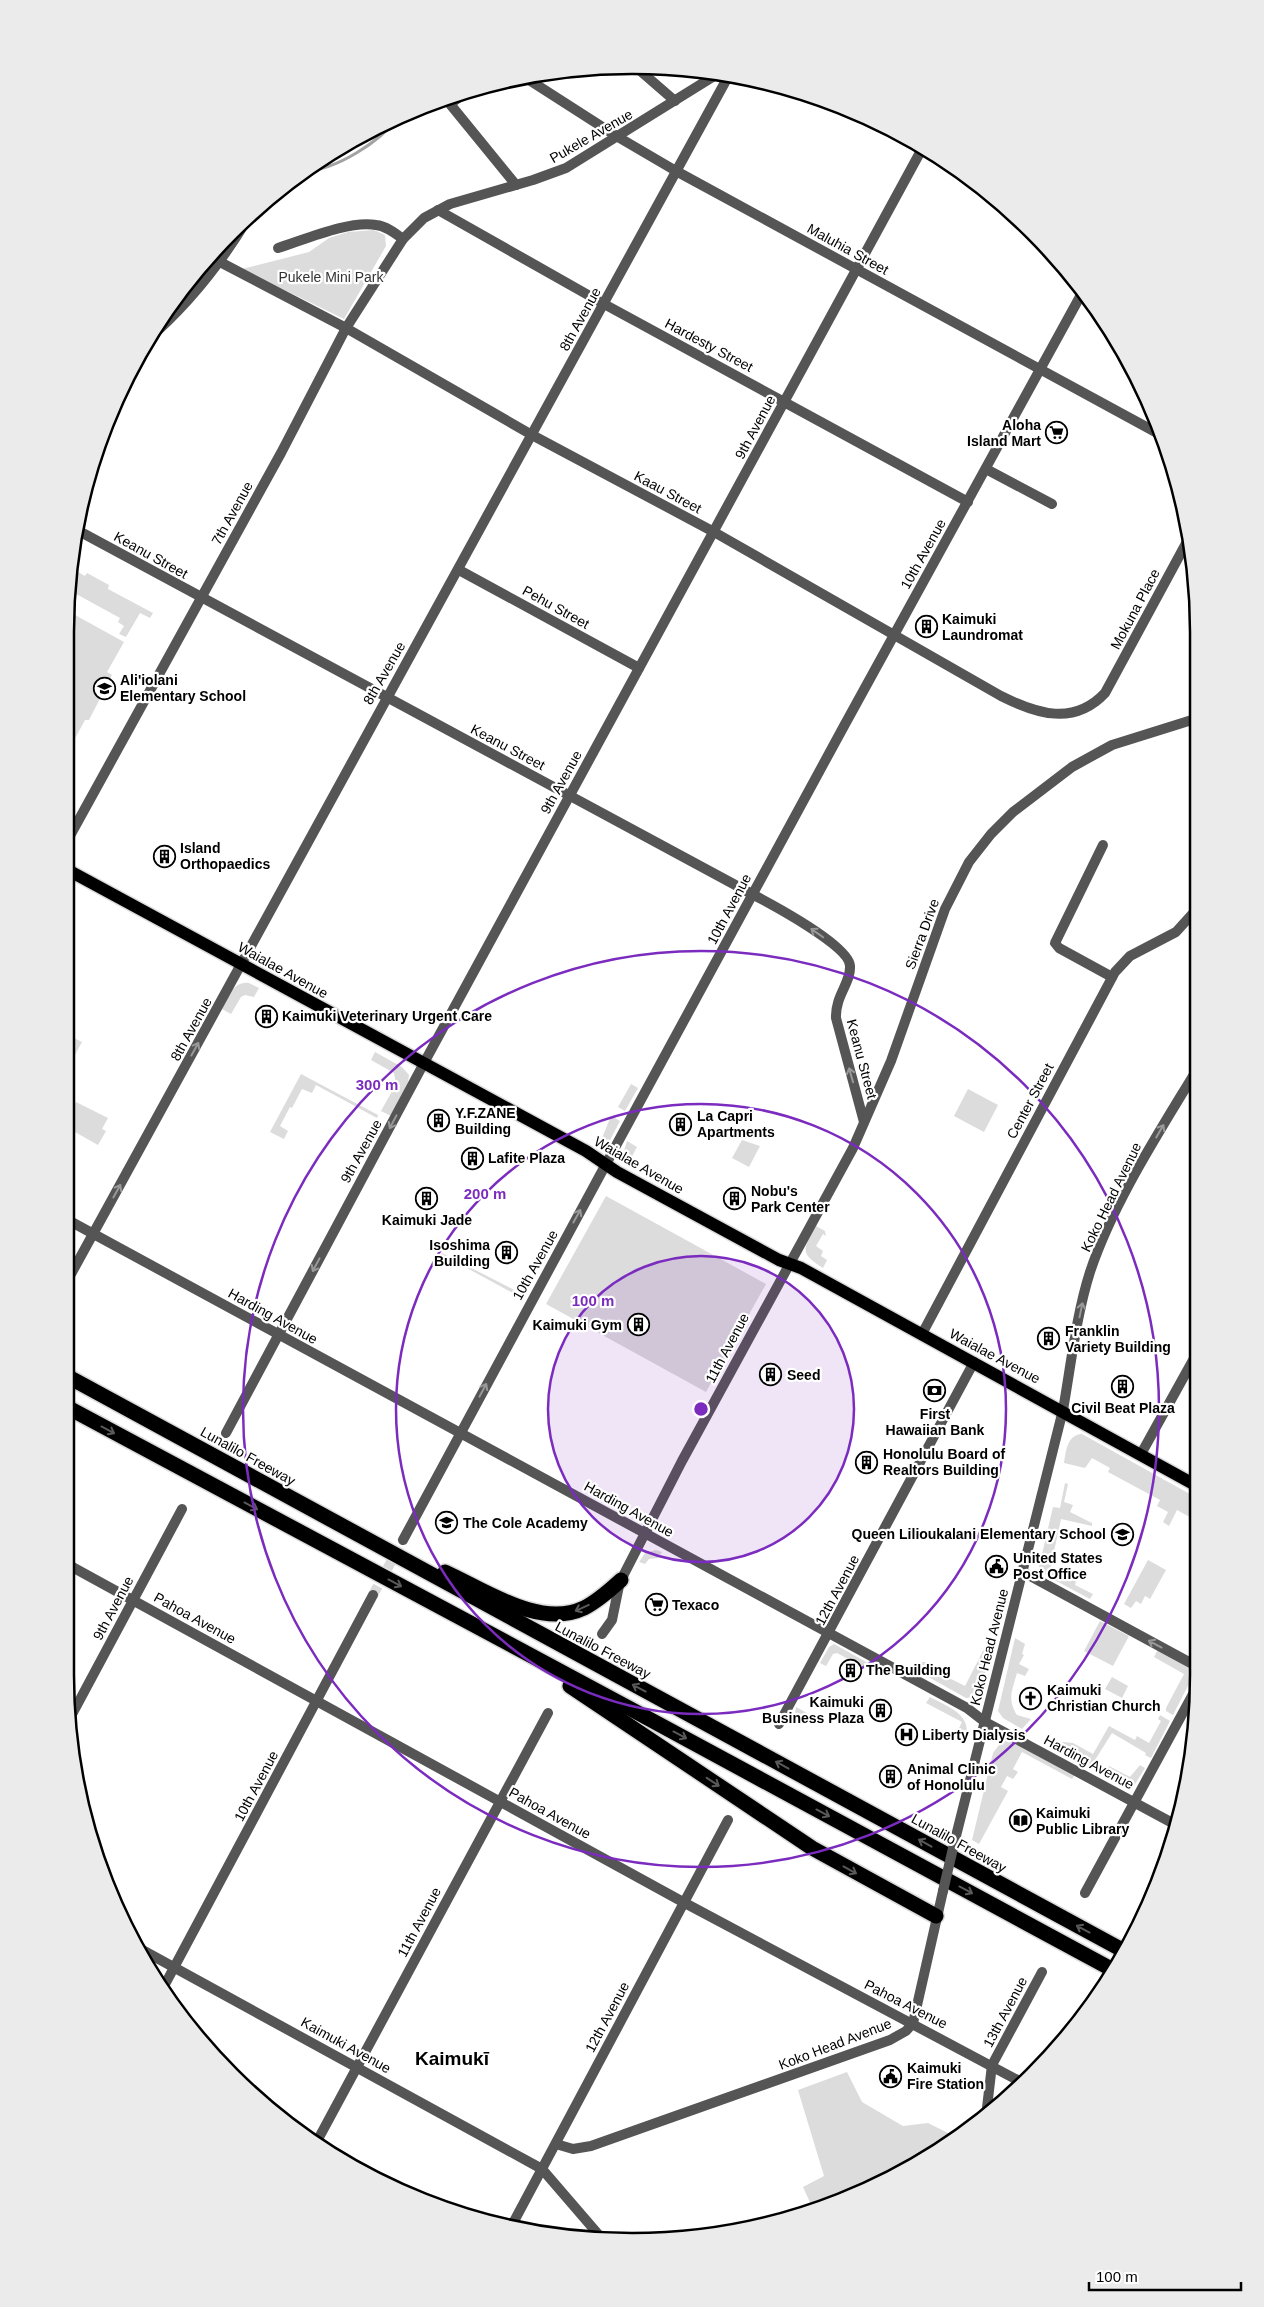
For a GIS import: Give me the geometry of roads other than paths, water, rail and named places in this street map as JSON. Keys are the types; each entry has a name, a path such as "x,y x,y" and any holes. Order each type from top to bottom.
{"highway":[{"name":"Lunalilo Freeway","path":"74,1380 226,1461 330,1521 1118,1948"},
{"path":"74,1411 627,1706 1107,1967"},
{"path":"226,1461 421,1560 534,1612 551,1615 578,1610 599,1599 621,1580"},
{"path":"514,1647 812,1848 936,1916"}],"main road":[{"name":"Waialae Avenue","path":"74,873 788,1263 802,1268 1063,1410 1190,1482"}],"street":[{"path":"644,74 675,101"},
{"name":"Pukele Avenue","path":"438,210 465,199 516,185 566,168 709,80"},
{"name":"8th Avenue","path":"74,1269 725,82"},
{"name":"Maluhia Street","path":"533,83 618,137 676,171 1152,429"},
{"path":"450,104 516,185"},
{"name":"9th Avenue","path":"226,1432 424,1063 919,154"},
{"name":"Hardesty Street","path":"438,210 604,304 968,502"},
{"name":"7th Avenue","path":"74,828 281,453 346,328 403,240 424,218 438,210"},
{"path":"278,248 346,228 368,224 386,228 403,240"},
{"path":"168,323 220,262 224,251"},
{"name":"Kaau Street","path":"220,262 346,328 532,435 714,532 1001,696 1033,710 1048,714 1076,712 1088,708 1105,692"},
{"name":"10th Avenue","path":"403,1540 752,894 1079,298"},
{"path":"986,469 1052,504"},
{"name":"Keanu Street","path":"83,533 752,894 809,927 838,948 849,960 850,972 837,1001 836,1018 864,1122"},
{"name":"Mokuna Place","path":"1105,692 1183,548"},
{"name":"Pehu Street","path":"459,570 639,668"},
{"name":"Sierra Drive","path":"788,1263 853,1148 901,1036 945,909 960,876 983,844 1027,801 1088,757 1133,738 1190,720"},
{"path":"1103,845 1055,943 1059,948 1112,977"},
{"name":"Center Street","path":"922,1334 1112,977 1125,960 1176,932 1190,917"},
{"name":"Koko Head Avenue","path":"556,2144 572,2149 591,2146 890,2040 899,2036 913,2023 942,1891 1063,1410 1085,1292 1098,1250 1144,1159 1190,1081"},
{"name":"Harding Avenue","path":"74,1223 967,1708 985,1722 1170,1822"},
{"name":"11th Avenue","path":"602,1634 612,1620 621,1580 644,1533 788,1263"},
{"name":"12th Avenue","path":"780,1724 830,1634 974,1362"},
{"path":"1141,1454 1190,1366"},
{"name":"9th Avenue","path":"75,1709 182,1509"},
{"name":"Pahoa Avenue","path":"74,1568 683,1902 1017,2079"},
{"path":"1023,1572 1190,1663"},
{"name":"10th Avenue","path":"166,1982 373,1595"},
{"path":"1085,1893 1189,1701"},
{"name":"11th Avenue","path":"319,2137 548,1713"},
{"name":"12th Avenue","path":"514,2221 728,1820"},
{"name":"Kaimuki Avenue","path":"149,1954 542,2169"},
{"name":"13th Avenue","path":"992,2065 1042,1972"},
{"path":"987,2105 992,2065"},
{"path":"542,2169 596,2232"}],"waterway":[{"path":"322,168 356,153 385,131"}],"tunnel":[{"path":"373,1595 403,1540"}],"place":[{"name":"Aloha Island Mart","path":"1057,433"},
{"name":"Kaimuki Laundromat","path":"926,627"},
{"name":"Ali'iolani Elementary School","path":"104,688"},
{"name":"Island Orthopaedics","path":"164,856"},
{"name":"Kaimuki Veterinary Urgent Care","path":"266,1016"},
{"name":"Y.F.ZANE Building","path":"439,1121"},
{"name":"La Capri Apartments","path":"681,1124"},
{"name":"Lafite Plaza","path":"472,1158"},
{"name":"Kaimuki Jade","path":"427,1198"},
{"name":"Nobu's Park Center","path":"735,1199"},
{"name":"Isoshima Building","path":"506,1253"},
{"name":"Kaimuki Gym","path":"638,1325"},
{"name":"Franklin Variety Building","path":"1049,1339"},
{"name":"Seed","path":"771,1375"},
{"name":"Civil Beat Plaza","path":"1123,1386"},
{"name":"First Hawaiian Bank","path":"935,1391"},
{"name":"Honolulu Board of Realtors Building","path":"867,1462"},
{"name":"The Cole Academy","path":"447,1523"},
{"name":"Queen Lilioukalani Elementary School","path":"1122,1534"},
{"name":"United States Post Office","path":"997,1566"},
{"name":"Texaco","path":"656,1605"},
{"name":"The Building","path":"850,1670"},
{"name":"Kaimuki Christian Church","path":"1031,1698"},
{"name":"Kaimuki Business Plaza","path":"880,1710"},
{"name":"Liberty Dialysis","path":"906,1735"},
{"name":"Animal Clinic of Honolulu","path":"891,1777"},
{"name":"Kaimuki Public Library","path":"1020,1821"},
{"name":"Kaimuki Fire Station","path":"891,2076"}],"district":[{"name":"Kaimukī","path":"452,2058"}],"park label":[{"name":"Pukele Mini Park","path":"331,277"}]}
